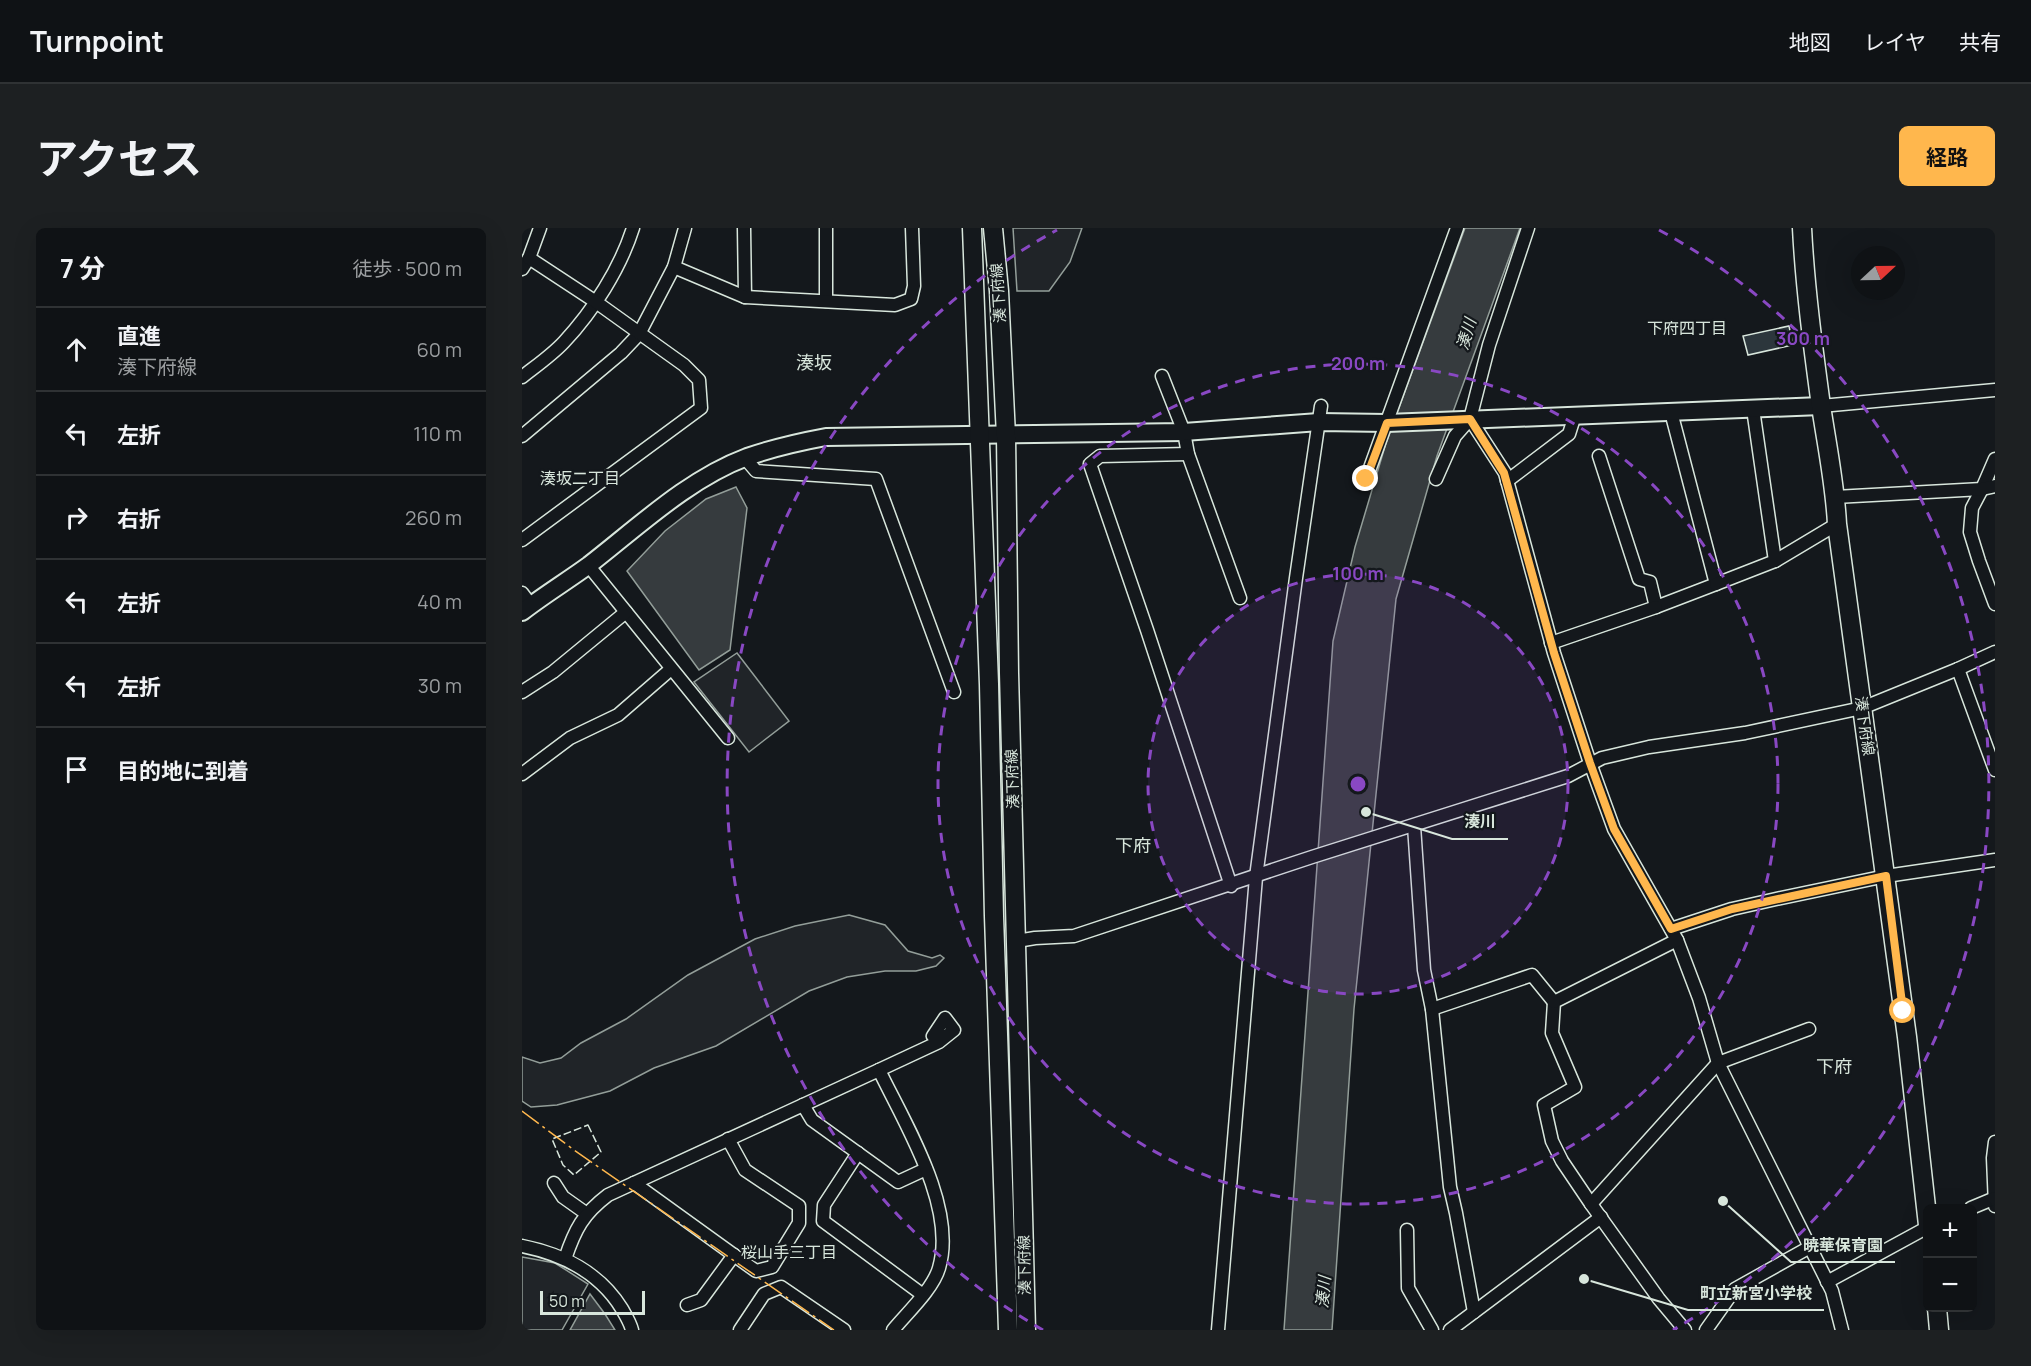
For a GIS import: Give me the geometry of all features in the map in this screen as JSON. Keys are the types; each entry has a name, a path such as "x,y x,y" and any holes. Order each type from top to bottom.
{"main road":[{"name":"湊下府線","path":"972,228 989,684 994,916 1008,1330"},
{"name":"湊下府線","path":"993,228 999,291 1006,436 1009,673 1026,1330"},
{"name":"湊下府線","path":"1802,228 1803,257 1821,406 1886,876 1925,1204"},
{"path":"1937,1312 1939,1330"}],"street":[{"path":"522,269 529,258 540,228"},
{"path":"522,377 564,343 596,302 627,246 633,228"},
{"path":"522,436 621,353 639,334 674,267 685,228"},
{"path":"744,228 745,297"},
{"path":"826,228 826,301"},
{"path":"674,267 745,297 895,305 911,299 914,286 912,228"},
{"path":"1366,479 1457,228"},
{"path":"1436,479 1455,436 1470,419 1489,345 1528,228"},
{"path":"522,540 701,408 699,380 684,365 596,302 529,258"},
{"path":"1162,376 1184,432 1188,454 1240,598"},
{"path":"525,603 588,566 660,508 705,479 745,458 790,443 826,437 1184,432 1320,414 1387,423 1821,406 1995,390"},
{"path":"1753,409 1775,561"},
{"path":"1671,412 1716,584"},
{"path":"1218,1330 1256,877 1320,414"},
{"path":"1507,481 1569,434 1575,415"},
{"path":"1470,419 1507,481 1551,643 1614,829 1674,934 1699,998 1718,1063 1832,1291 1842,1330"},
{"path":"1188,454 1100,456 1090,464 1231,886"},
{"path":"1599,456 1639,579 1650,582 1656,607"},
{"path":"745,458 756,471 876,478 954,692"},
{"path":"1995,459 1989,488 1972,508 1970,532 1995,604"},
{"path":"1835,497 1989,488"},
{"path":"1551,643 1656,607 1775,561 1837,524"},
{"path":"588,566 728,738"},
{"path":"522,692 553,672 626,612"},
{"path":"1017,941 1074,936 1231,886 1312,857 1568,776 1602,758 1649,747 1745,733 1862,708 1995,652"},
{"path":"522,774 570,738 618,715 670,669"},
{"path":"1958,669 1995,770"},
{"path":"1414,826 1424,970 1432,1009 1450,1187 1474,1312"},
{"path":"1554,1002 1674,934 1732,909 1886,876 1995,860"},
{"path":"1432,1009 1532,975 1554,1002 1552,1033 1575,1087 1544,1105 1552,1141 1591,1204 1659,1299 1685,1330"},
{"path":"1591,1204 1718,1063 1809,1029"},
{"path":"565,1259 575,1230 590,1208 608,1195 939,1042"},
{"path":"879,1070 926,1169 939,1208 944,1240 939,1269 923,1295 893,1330"},
{"path":"803,1105 812,1120 898,1182 926,1169"},
{"path":"634,1183 756,1271 772,1268 799,1223 799,1206 745,1170 728,1139"},
{"path":"1977,1207 1995,1201 1993,1158 1995,1142"},
{"path":"858,1153 824,1205 823,1221 923,1295"},
{"path":"554,1183 563,1197 587,1214"},
{"path":"1450,1330 1601,1217"},
{"path":"1827,1282 1923,1229"},
{"path":"1407,1230 1408,1288 1432,1330"},
{"path":"522,1246 565,1259 594,1276 615,1298 631,1324 632,1330"},
{"path":"1706,1330 1735,1289 1810,1247"},
{"path":"687,1305 701,1300 735,1255"},
{"path":"740,1330 764,1294 781,1287 844,1330"}],"shaded area":[{"path":"1013,228 1082,228 1070,262 1049,291 1017,291"},
{"path":"737,653 789,721 749,752 694,682"},
{"path":"849,915 885,925 908,951 932,958 940,955 944,958 936,966 916,971 885,971 847,977 809,991 716,1046 654,1068 610,1091 557,1105 531,1107 522,1101 522,1057 540,1063 561,1058 581,1043 626,1019 688,975 755,939 795,926"},
{"path":"522,1257 555,1263 588,1284 562,1330 522,1330"}],"water":[{"name":"湊川","path":"1465,228 1520,228 1437,456 1396,599 1354,1009 1332,1330 1284,1330 1333,641 1355,547 1386,443"},
{"path":"736,487 747,508 730,650 699,670 627,571 665,531 706,499"},
{"path":"590,1294 605,1314 615,1330 570,1330"}],"building":[{"path":"1789,326 1793,345 1748,355 1743,336"}],"fence":[{"path":"588,1125 601,1152 574,1175 563,1165 552,1139 588,1125"}],"power":[{"path":"522,1111 574,1150 834,1330"}],"place":[{"name":"湊川","path":"1366,812"},
{"name":"暁華保育園","path":"1723,1201"},
{"name":"町立新宮小学校","path":"1584,1279"}],"district":[{"name":"下府四丁目","path":"1687,328"},
{"name":"湊坂","path":"814,362"},
{"name":"湊坂二丁目","path":"580,478"},
{"name":"下府","path":"1133,845"},
{"name":"下府","path":"1834,1066"},
{"name":"桜山手三丁目","path":"789,1252"}],"route":[{"path":"1366,479 1387,423 1470,419 1504,473 1554,653 1614,829 1671,929 1732,909 1776,898 1886,876 1903,1011"}]}
